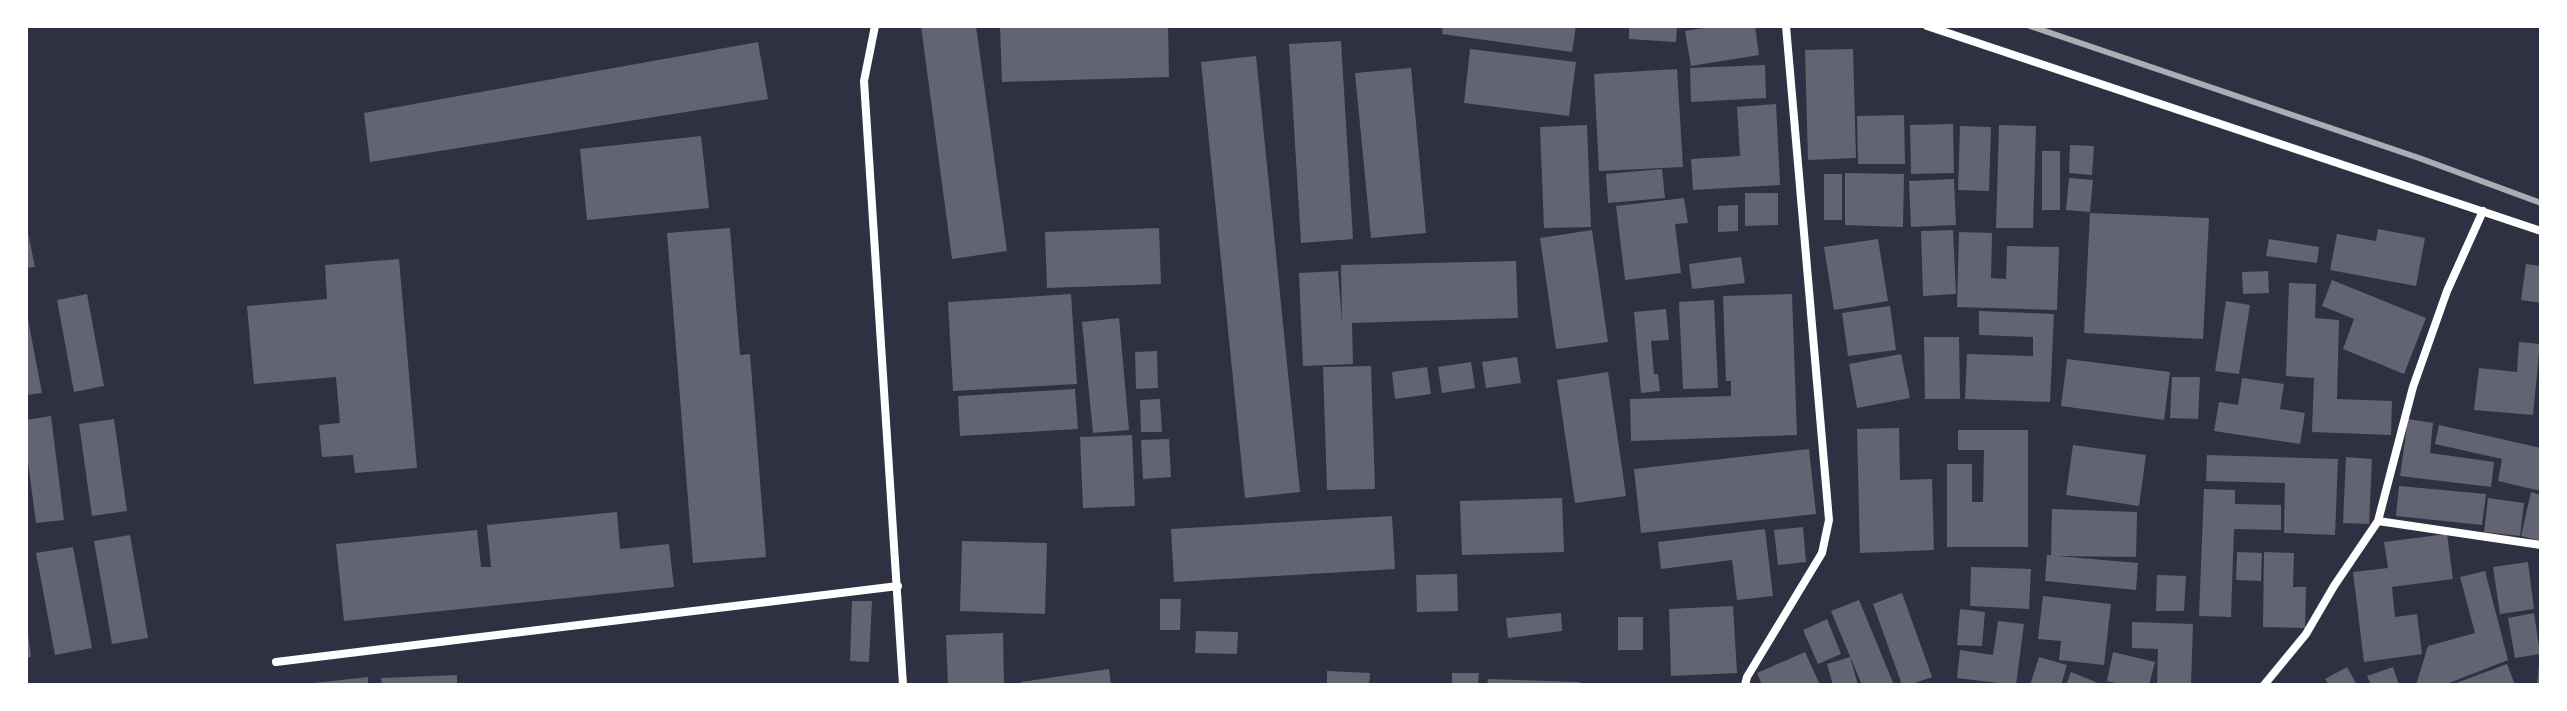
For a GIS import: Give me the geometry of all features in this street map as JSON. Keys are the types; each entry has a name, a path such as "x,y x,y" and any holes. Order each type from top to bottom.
{"street":[{"path":"875,26 864,81 903,685"},
{"path":"1745,685 1822,553 1829,520 1786,26"},
{"path":"1927,26 2541,231"},
{"path":"2264,685 2306,634 2378,521 2413,387 2447,291 2483,211"},
{"path":"2378,521 2541,545"},
{"path":"276,662 898,586"}],"building":[{"path":"921,26 976,26 1007,251 952,259"},
{"path":"1168,26 1169,77 1002,82 1000,27"},
{"path":"1443,26 1576,26 1572,52 1442,34"},
{"path":"1629,26 1677,26 1676,42 1629,39"},
{"path":"1716,26 1755,26 1759,55 1691,66 1685,31"},
{"path":"1341,41 1353,239 1301,243 1289,44"},
{"path":"758,42 768,99 370,162 364,113"},
{"path":"1470,49 1576,62 1569,116 1464,103"},
{"path":"1853,49 1856,158 1808,160 1805,50"},
{"path":"1256,56 1300,492 1245,498 1201,62"},
{"path":"1765,65 1766,98 1691,102 1690,68"},
{"path":"1411,68 1426,233 1371,238 1355,73"},
{"path":"1677,69 1683,167 1599,171 1594,74"},
{"path":"1776,104 1780,185 1693,190 1691,159 1740,156 1737,107"},
{"path":"1904,115 1905,164 1858,164 1857,116"},
{"path":"1953,124 1954,173 1911,174 1910,125"},
{"path":"1587,125 1591,227 1544,228 1540,127"},
{"path":"1999,125 2036,126 2033,228 1996,228"},
{"path":"1960,126 1991,127 1989,191 1958,190"},
{"path":"701,136 709,208 587,220 580,149"},
{"path":"2070,145 2094,146 2092,175 2069,173"},
{"path":"2042,151 2060,151 2060,210 2042,210"},
{"path":"1662,169 1665,198 1608,203 1606,174"},
{"path":"1845,173 1904,174 1903,227 1845,225"},
{"path":"1824,174 1842,174 1842,220 1824,220"},
{"path":"2069,178 2093,180 2090,212 2066,210"},
{"path":"1954,179 1956,225 1911,227 1909,181"},
{"path":"1745,193 1778,193 1778,225 1745,226"},
{"path":"1684,198 1688,223 1675,224 1681,273 1625,280 1616,206"},
{"path":"1738,205 1738,231 1718,232 1718,206"},
{"path":"2090,213 2209,218 2203,339 2084,333"},
{"path":"26,223 35,267 26,268"},
{"path":"730,228 740,355 750,354 766,557 693,563 667,233"},
{"path":"1159,228 1161,284 1047,288 1045,232"},
{"path":"2378,229 2425,238 2416,286 2330,270 2337,234 2376,241"},
{"path":"1592,230 1608,342 1556,349 1540,238"},
{"path":"1953,230 1956,294 1923,296 1921,231"},
{"path":"1959,232 1992,233 1991,278 2006,279 2007,246 2059,247 2057,310 1957,307"},
{"path":"1878,239 1888,301 1834,310 1824,247"},
{"path":"2269,239 2319,247 2317,263 2266,256"},
{"path":"1741,257 1745,283 1692,289 1689,264"},
{"path":"399,259 417,468 355,473 353,455 322,457 319,425 340,423 336,377 254,384 247,306 327,299 325,265"},
{"path":"1516,261 1518,318 1352,323 1353,364 1303,366 1299,273 1338,271 1342,323 1341,265"},
{"path":"2526,264 2541,266 2541,303 2521,300"},
{"path":"2268,271 2269,293 2243,294 2242,272"},
{"path":"2332,280 2426,318 2404,374 2343,349 2354,319 2322,306"},
{"path":"2289,283 2316,284 2315,318 2339,320 2337,399 2392,401 2391,435 2312,432 2314,378 2286,376"},
{"path":"87,294 104,386 74,392 57,300"},
{"path":"1071,294 1077,384 953,391 948,302"},
{"path":"1792,294 1797,435 1631,441 1630,399 1731,396 1731,381 1726,381 1723,296"},
{"path":"1714,300 1718,388 1683,389 1679,302"},
{"path":"2226,301 2250,305 2239,374 2215,371"},
{"path":"1890,306 1896,350 1848,356 1842,313"},
{"path":"26,309 42,393 26,395"},
{"path":"1666,309 1669,340 1651,341 1654,374 1658,374 1660,391 1641,393 1634,312"},
{"path":"1979,311 2054,314 2050,402 1965,399 1967,354 2033,356 2033,337 1979,335"},
{"path":"1119,318 1129,430 1093,433 1082,322"},
{"path":"1924,337 1959,337 1960,399 1925,399"},
{"path":"2519,342 2540,344 2533,415 2474,410 2479,368 2517,372"},
{"path":"1157,351 1158,388 1136,389 1135,352"},
{"path":"1901,354 1910,398 1857,408 1849,364"},
{"path":"1517,357 1521,383 1486,388 1482,362"},
{"path":"2067,359 2170,372 2164,420 2061,406"},
{"path":"1471,362 1475,388 1442,393 1438,367"},
{"path":"1371,366 1375,489 1327,490 1323,367"},
{"path":"1427,367 1431,394 1395,399 1392,372"},
{"path":"1608,372 1626,496 1575,503 1557,380"},
{"path":"2172,377 2200,377 2198,419 2170,418"},
{"path":"2242,378 2284,384 2280,409 2305,413 2300,444 2214,431 2219,402 2238,405"},
{"path":"1075,389 1078,429 960,436 958,396"},
{"path":"1160,399 1162,432 1141,432 1140,400"},
{"path":"51,416 64,520 36,523 26,447 26,420"},
{"path":"114,419 127,511 92,516 79,424"},
{"path":"2408,419 2433,423 2430,453 2494,462 2491,487 2400,476"},
{"path":"2439,425 2541,448 2541,491 2498,481 2502,459 2435,444"},
{"path":"1899,428 1900,480 1932,479 1934,550 1860,553 1857,429"},
{"path":"1958,430 2028,430 2028,547 1947,547 1947,464 1972,464 1972,502 1983,502 1984,450 1958,450"},
{"path":"1132,435 1135,506 1083,508 1080,437"},
{"path":"1169,439 1171,477 1143,479 1141,440"},
{"path":"2073,445 2146,455 2139,506 2066,495"},
{"path":"1809,449 1816,514 1641,533 1634,469"},
{"path":"2207,455 2338,459 2335,535 2284,533 2285,483 2206,481"},
{"path":"2346,457 2372,459 2369,524 2343,523"},
{"path":"2399,486 2486,494 2482,525 2396,516"},
{"path":"2204,489 2235,490 2235,504 2281,505 2281,530 2234,529 2231,617 2199,616"},
{"path":"2531,492 2541,495 2541,541 2521,536"},
{"path":"1562,498 1564,552 1462,555 1460,501"},
{"path":"2488,498 2524,503 2520,536 2484,532"},
{"path":"2052,509 2137,512 2136,557 2057,556 2138,563 2136,590 2045,581 2047,555 2051,555"},
{"path":"617,512 620,549 669,544 674,587 344,621 336,544 477,530 481,567 491,567 487,525"},
{"path":"1392,516 1395,569 1174,582 1171,529"},
{"path":"1803,527 1806,562 1778,565 1774,530"},
{"path":"1765,529 1773,596 1737,600 1732,560 1661,569 1658,542"},
{"path":"2447,534 2453,579 2392,587 2395,617 2417,614 2422,654 2364,662 2353,572 2388,568 2384,542"},
{"path":"130,535 148,638 112,644 94,541"},
{"path":"962,541 1047,543 1045,614 960,611"},
{"path":"73,547 92,648 55,655 36,553"},
{"path":"2237,552 2262,553 2261,581 2236,580"},
{"path":"2264,552 2294,553 2293,587 2306,587 2305,628 2263,627"},
{"path":"2528,562 2534,609 2500,614 2493,567"},
{"path":"1971,567 2031,569 2029,609 1970,606"},
{"path":"2485,571 2508,660 2444,685 2416,685 2428,646 2475,633 2460,577"},
{"path":"1457,574 1458,611 1417,612 1416,575"},
{"path":"2157,575 2186,576 2184,611 2156,611"},
{"path":"1902,593 1932,677 1909,685 1902,685 1873,604"},
{"path":"2043,596 2111,604 2104,665 2059,660 2061,641 2038,639"},
{"path":"1160,599 1181,599 1180,630 1160,630"},
{"path":"1859,600 1894,685 1862,685 1831,611"},
{"path":"852,601 872,601 869,662 850,661"},
{"path":"1733,606 1737,673 1671,676 1669,609"},
{"path":"1960,609 1985,612 1982,646 1957,645"},
{"path":"1561,613 1562,631 1508,638 1506,618"},
{"path":"2534,613 2540,654 2515,658 2508,618"},
{"path":"1618,617 1643,617 1643,650 1618,650"},
{"path":"1827,619 1841,654 1818,664 1803,630"},
{"path":"1998,621 2024,624 2016,685 1957,678 1960,650 1993,655"},
{"path":"2132,622 2193,624 2191,685 2157,685 2158,649 2132,648"},
{"path":"1196,631 1238,632 1237,654 1195,653"},
{"path":"28,633 31,657 26,657"},
{"path":"1003,633 1004,685 948,685 946,635"},
{"path":"1805,652 1820,685 1762,685 1757,673"},
{"path":"2113,652 2155,662 2149,685 2107,681"},
{"path":"1850,657 1858,685 1833,685 1827,664"},
{"path":"2039,657 2067,665 2061,685 2030,685"},
{"path":"2507,664 2515,685 2451,685"},
{"path":"2539,665 2541,685 2537,685"},
{"path":"2347,667 2357,685 2329,685 2325,679"},
{"path":"2393,667 2399,685 2371,685 2367,676"},
{"path":"1109,669 1111,685 1021,685 1021,682"},
{"path":"1327,671 1370,673 1369,685 1327,685"},
{"path":"2071,672 2103,685 2066,685"},
{"path":"1452,673 1479,673 1478,685 1452,685"},
{"path":"457,675 457,685 382,685 381,678"},
{"path":"368,677 368,685 314,685 314,683"},
{"path":"1488,679 1580,682 1580,685 1487,685"}],"railway":[{"path":"2030,26 2419,158 2541,203"}]}
